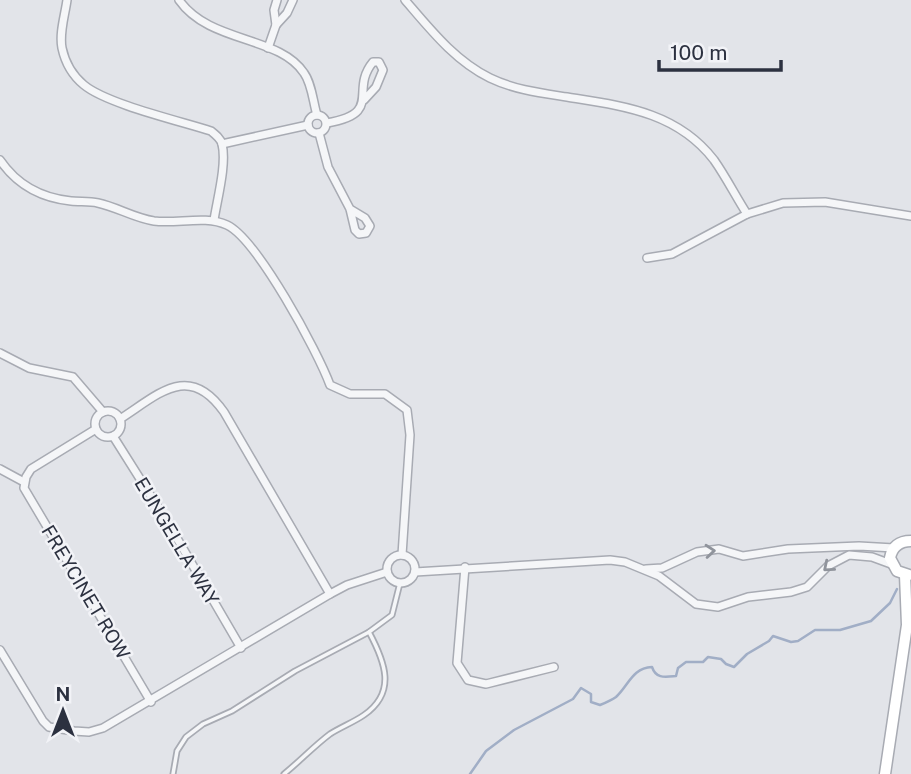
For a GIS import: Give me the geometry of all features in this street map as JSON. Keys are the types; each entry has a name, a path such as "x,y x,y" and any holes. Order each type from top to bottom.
{"street":[{"path":"67,0 62,47 66,61 85,86 108,97 211,131 222,144 223,158 214,220"},
{"path":"276,24 274,10 277,0"},
{"path":"268,48 276,24 287,13 293,0"},
{"path":"405,0 463,62 488,77 520,89 643,111 677,126 702,146 715,161 747,215"},
{"path":"180,1 192,15 215,29 289,58 304,73 317,115"},
{"path":"327,123 353,115 379,80 383,66 379,62 371,63 364,77 364,100"},
{"path":"317,115 323,117 327,123 325,129 319,133 311,131 308,125 310,118 317,115"},
{"path":"222,144 308,125"},
{"path":"319,133 328,167 350,209"},
{"path":"0,160 22,183 36,192 54,198 97,203 154,221 214,220 241,234 256,253 313,345 330,385 350,394 385,394 407,410 410,435 402,555"},
{"path":"647,258 672,254 747,215 783,203 825,202 911,216"},
{"path":"0,353 29,368 73,377 103,412"},
{"path":"120,419 174,386 191,385 207,392 224,412 330,594"},
{"path":"103,412 113,412 120,419 121,428 113,436 103,436 96,429 96,419 103,412"},
{"path":"0,469 24,482 32,469 96,429"},
{"name":"EUNGELLA WAY","path":"113,436 241,648"},
{"name":"FREYCINET ROW","path":"24,482 28,496 151,702"},
{"path":"891,564 894,548 903,541 911,541"},
{"path":"645,569 662,568 697,552 719,549 743,556 788,549 859,546 894,548"},
{"path":"415,572 411,559 402,555 391,560 387,572 391,579 400,583 408,582 415,572 610,560 645,569 667,580 696,604 718,607 748,597 791,592 807,587 828,566 849,555 872,556 891,564 897,571 908,575 908,625 884,774"},
{"path":"465,567 457,663 468,680 486,684 554,667"},
{"path":"0,650 49,727 89,732 103,728 151,702 330,594 347,585 387,572"}],"lane":[{"path":"173,774 177,751 186,737 203,724 232,711 295,671 369,632 392,615 400,583"},
{"path":"284,774 313,747 379,702 385,687 383,658 369,632"}],"waterway":[{"path":"470,774 486,751 514,730 573,699 581,688 591,694 591,702 600,705 616,697 635,674 645,668 652,667 656,674 661,676 676,676 678,668 686,662 703,662 708,657 721,659 734,667 773,636 791,642 798,641 815,630 840,630 871,621 890,603 897,589"}]}
